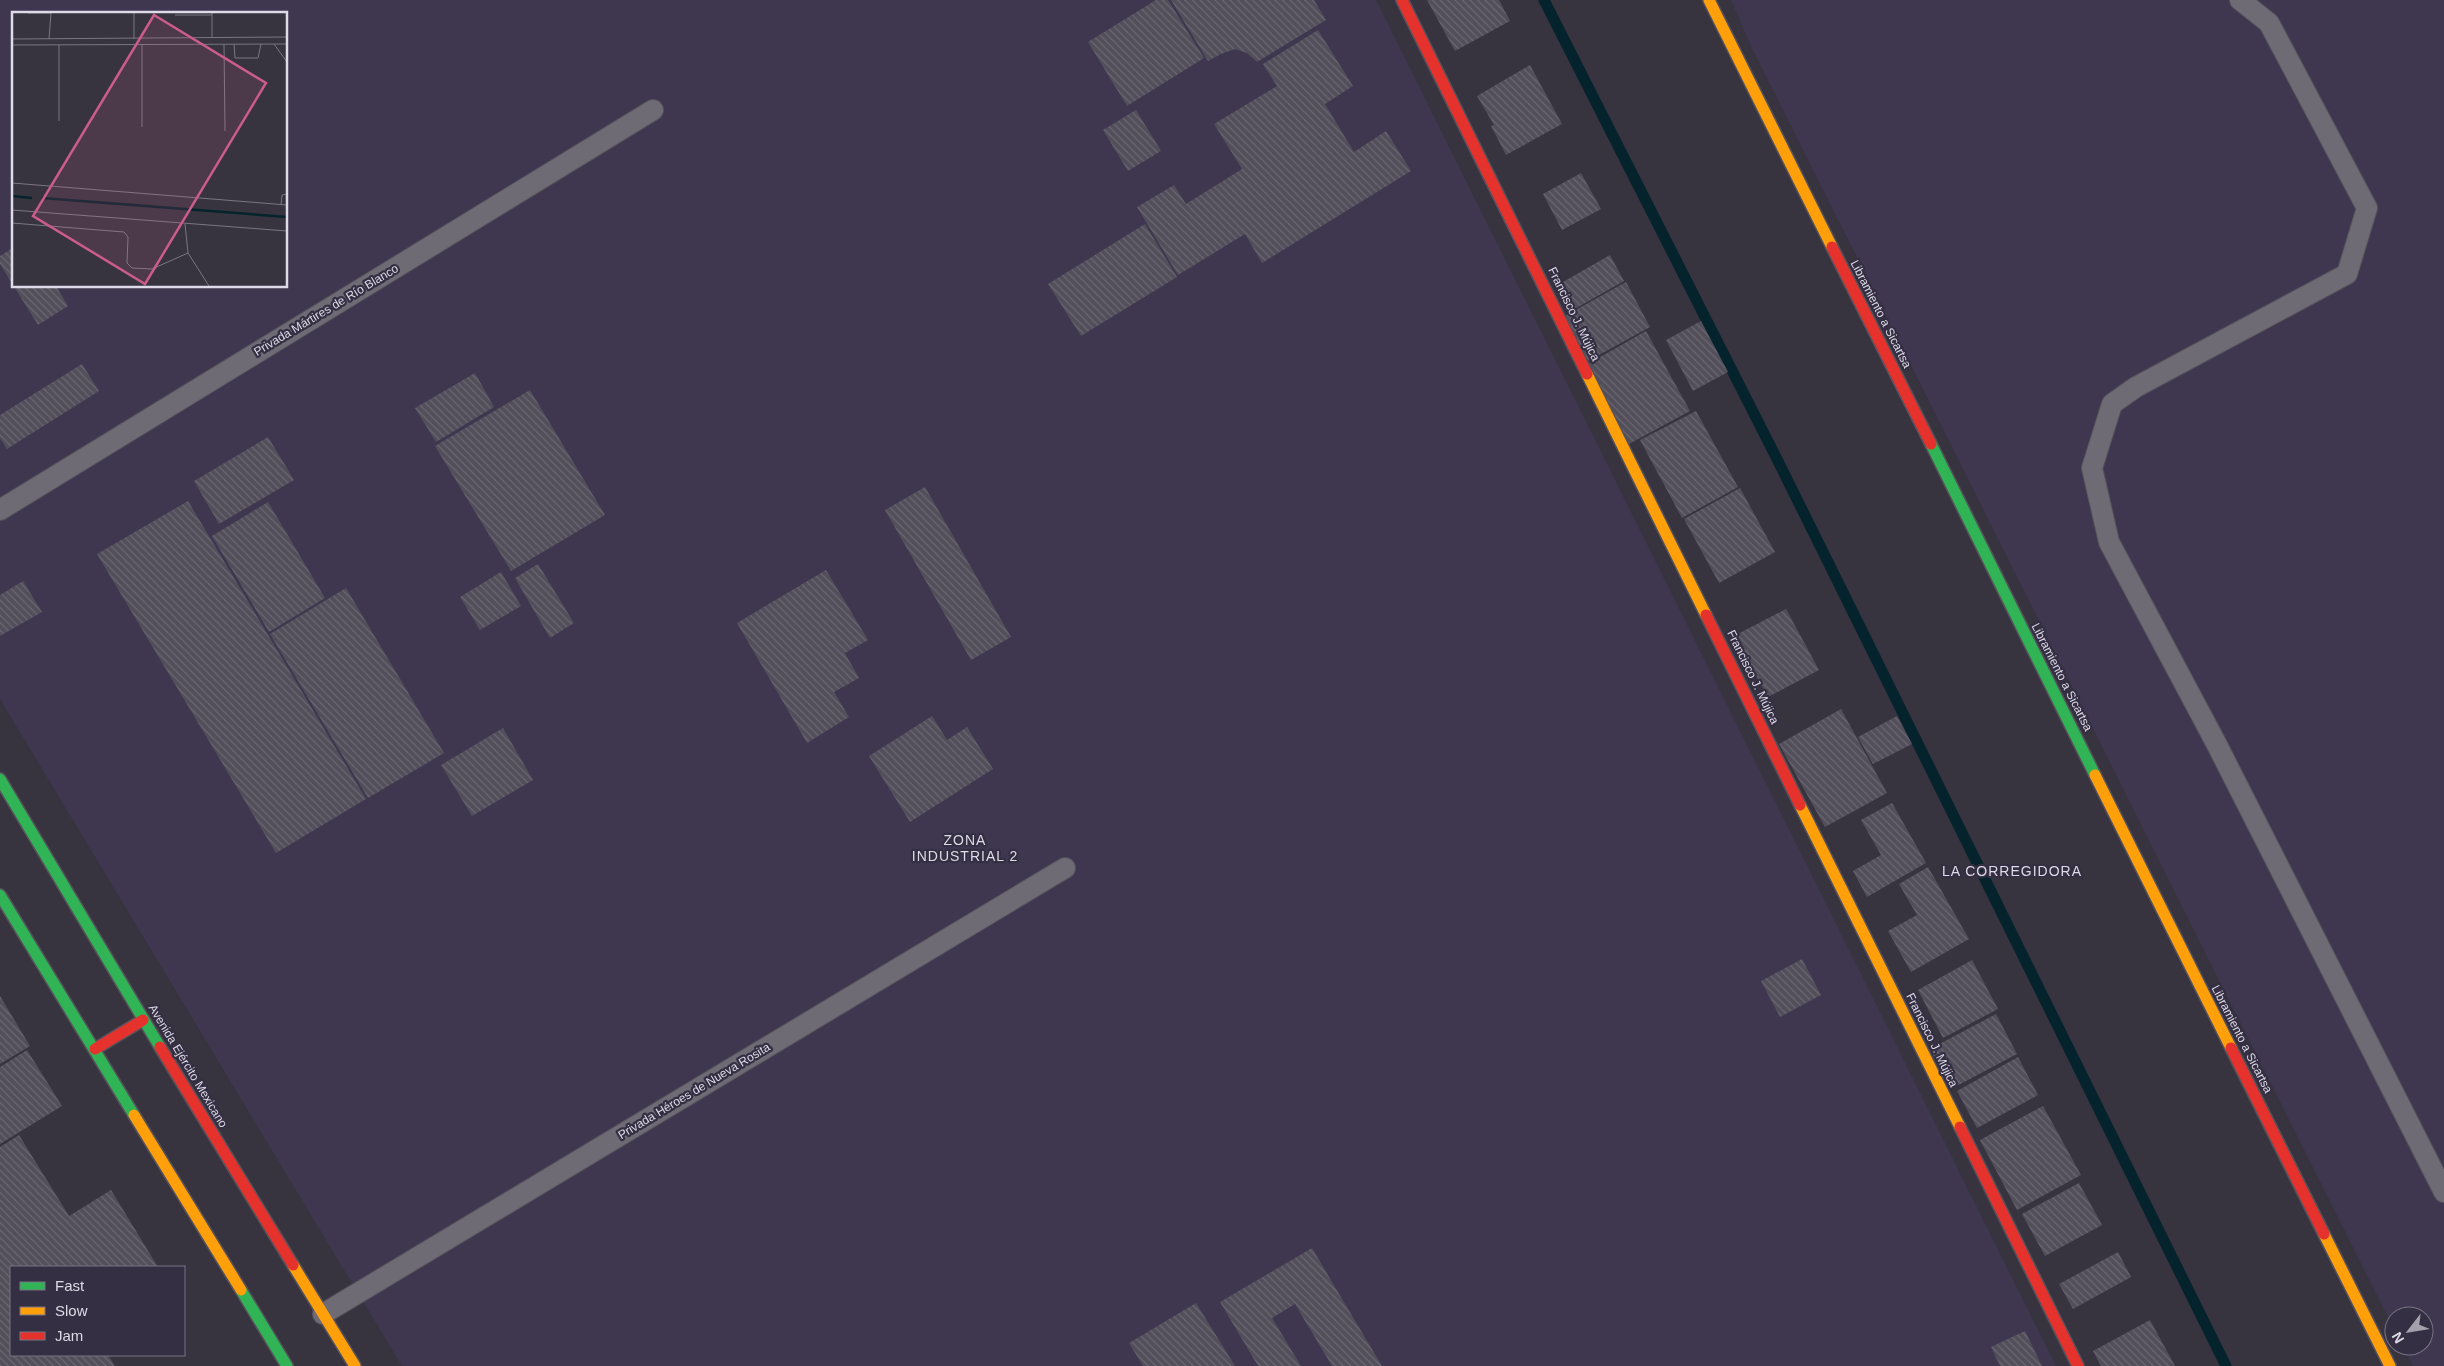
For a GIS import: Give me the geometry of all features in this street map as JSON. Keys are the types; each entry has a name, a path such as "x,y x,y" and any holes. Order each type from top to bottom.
{"street":[{"name":"Francisco J. Mújica","path":"1402,0 2078,1366"},
{"name":"Libramiento a Sicartsa","path":"1709,0 2390,1366"},
{"name":"Avenida Ejército Mexicano","path":"0,779 143,1020 355,1366"},
{"path":"0,895 287,1366"},
{"path":"95,1049 143,1020"}],"lane":[{"path":"2240,0 2269,23 2368,208 2347,274 2136,387 2112,404 2092,468 2109,542 2208,727 2444,1192"},
{"name":"Privada Mártires de Río Blanco","path":"0,510 653,110"},
{"name":"Privada Héroes de Nueva Rosita","path":"323,1314 1065,868"}],"shaded area":[{"path":"0,0 1376,0 2056,1366 402,1366 0,699"},
{"path":"1731,0 2444,0 2444,1366 2413,1366 2408,1356 2434,1356 2434,1306 2384,1306 2384,1309 1751,46"}],"building":[{"path":"1156,0 1168,0 1204,58 1127,106 1088,42"},
{"path":"1171,0 1314,0 1326,20 1257,62 1247,53 1235,49 1208,61"},
{"path":"1427,0 1499,0 1510,21 1455,51"},
{"path":"1318,30 1353,86 1325,104 1354,152 1386,131 1411,171 1262,263 1245,234 1178,275 1137,207 1174,185 1186,204 1242,169 1214,124 1277,86 1263,64"},
{"path":"1530,65 1562,124 1506,155 1491,126 1494,125 1477,96"},
{"path":"1136,110 1161,151 1128,171 1103,130"},
{"path":"1581,173 1601,209 1562,230 1543,194"},
{"path":"1145,224 1177,277 1081,336 1048,284"},
{"path":"12,248 12,283 0,264 0,256"},
{"path":"1610,255 1624,281 1571,311 1556,286"},
{"path":"1626,282 1650,327 1588,361 1563,317"},
{"path":"15,288 57,288 68,306 38,325"},
{"path":"1701,321 1728,372 1693,391 1666,340"},
{"path":"1646,331 1690,411 1629,444 1586,365"},
{"path":"82,364 99,391 7,449 0,438 0,415"},
{"path":"475,373 494,407 436,442 415,408"},
{"path":"530,390 605,515 511,571 435,446"},
{"path":"1696,411 1738,487 1682,518 1640,440"},
{"path":"268,437 294,480 219,524 194,481"},
{"path":"925,487 1011,637 971,660 885,510"},
{"path":"1740,488 1775,552 1719,583 1684,519"},
{"path":"188,501 366,799 276,853 97,554"},
{"path":"268,502 325,598 269,632 212,536"},
{"path":"538,564 574,623 550,638 515,578"},
{"path":"826,570 868,640 845,653 859,678 834,692 849,717 807,743 737,623"},
{"path":"501,572 521,606 480,630 460,597"},
{"path":"23,581 42,612 0,636 0,595"},
{"path":"346,588 444,753 368,798 270,634"},
{"path":"1786,609 1819,670 1768,697 1734,636"},
{"path":"1841,709 1887,793 1825,827 1779,744"},
{"path":"932,716 947,740 967,727 993,769 910,822 869,756"},
{"path":"1897,716 1912,744 1873,764 1858,737"},
{"path":"503,728 533,780 472,816 441,765"},
{"path":"1892,803 1926,863 1867,897 1853,871 1881,855 1861,820"},
{"path":"1928,867 1969,939 1911,972 1888,931 1917,915 1899,884"},
{"path":"1802,959 1821,995 1780,1017 1761,981"},
{"path":"1972,960 1998,1009 1943,1038 1918,990"},
{"path":"0,996 30,1046 0,1064"},
{"path":"1996,1014 2017,1054 1951,1089 1930,1049"},
{"path":"27,1050 62,1106 0,1144 0,1067"},
{"path":"2018,1057 2038,1095 1977,1128 1957,1091"},
{"path":"2043,1106 2081,1175 2017,1210 1980,1140"},
{"path":"19,1135 69,1216 111,1190 157,1266 10,1266 10,1356 109,1356 115,1366 0,1366 0,1147"},
{"path":"2079,1183 2102,1225 2045,1256 2022,1214"},
{"path":"1312,1248 1382,1366 1332,1366 1295,1304 1272,1318 1301,1366 1258,1366 1220,1302"},
{"path":"2118,1252 2131,1277 2073,1309 2059,1284"},
{"path":"1196,1303 1235,1366 1143,1366 1129,1343"},
{"path":"2150,1320 2175,1366 2101,1366 2093,1351"},
{"path":"2025,1331 2042,1366 2000,1366 1991,1347"}],"waterway":[{"path":"1544,0 1778,461 2226,1366"}],"traffic: fast":[{"path":"1931,444 2095,775"},
{"path":"0,779 160,1047"},
{"path":"0,895 134,1115"},
{"path":"241,1290 287,1366"}],"traffic: slow":[{"path":"1709,0 1832,247"},
{"path":"1587,374 1706,615"},
{"path":"2095,775 2231,1048"},
{"path":"1800,805 1960,1127"},
{"path":"134,1115 241,1290"},
{"path":"2324,1234 2390,1366"},
{"path":"293,1265 355,1366"}],"traffic: jam":[{"path":"1402,0 1587,374"},
{"path":"1832,247 1931,444"},
{"path":"1706,615 1800,805"},
{"path":"95,1049 143,1020"},
{"path":"160,1047 293,1265"},
{"path":"2231,1048 2324,1234"},
{"path":"1960,1127 2078,1366"}],"district":[{"name":"ZONA INDUSTRIAL 2","path":"965,848"},
{"name":"LA CORREGIDORA","path":"2012,871"}]}
